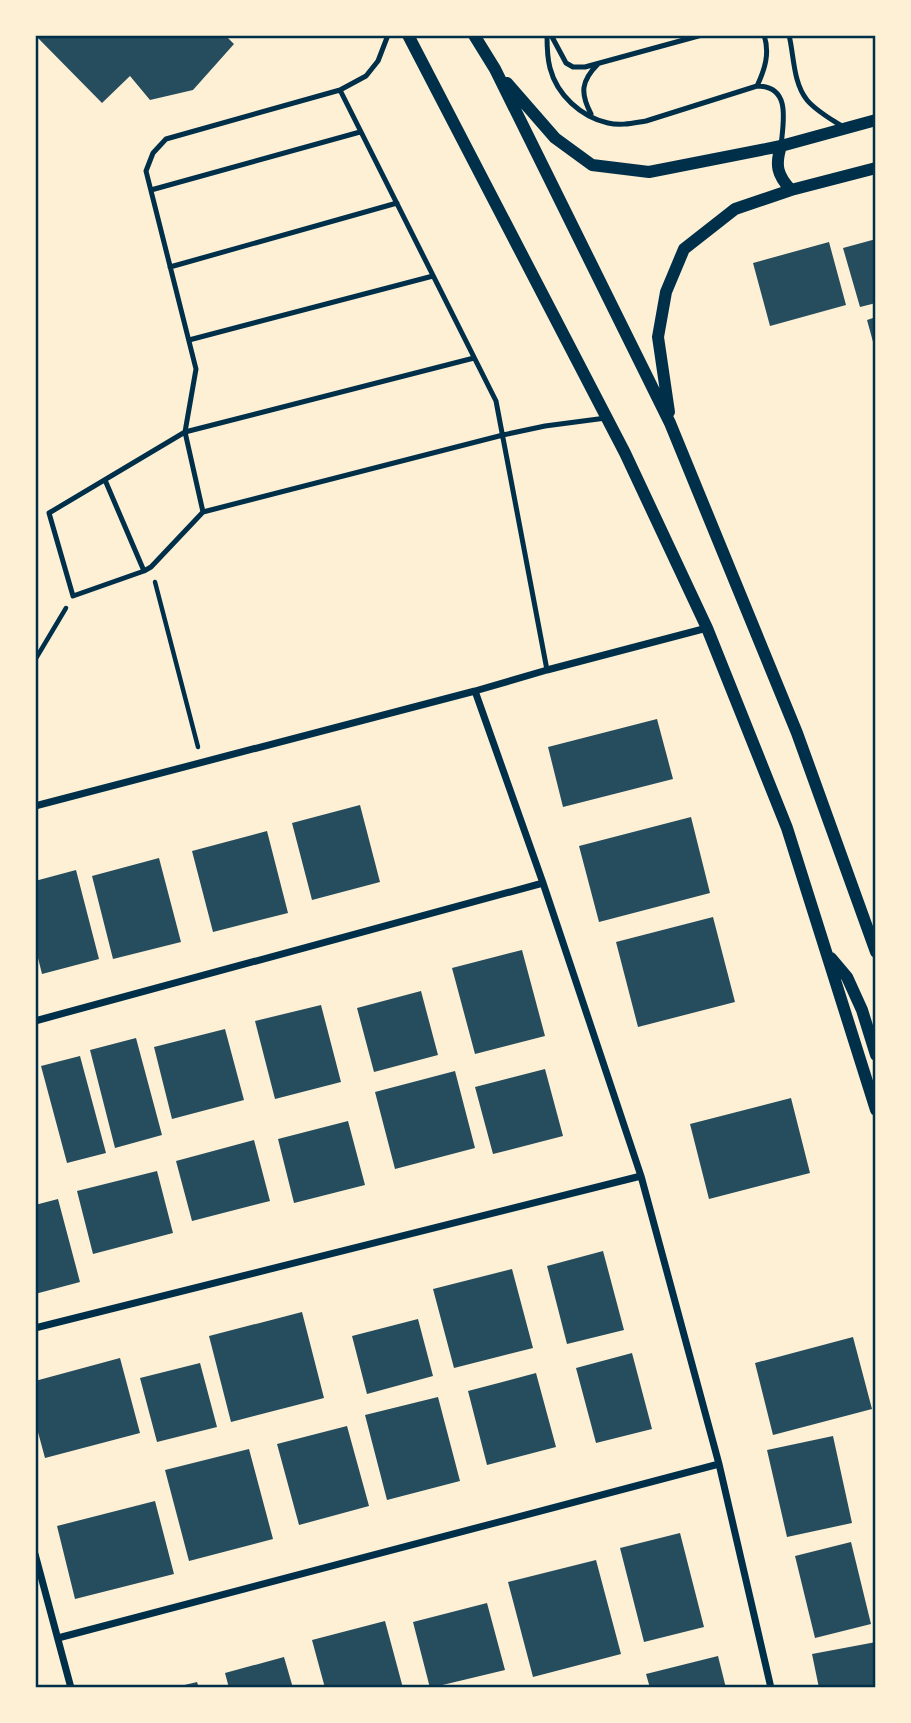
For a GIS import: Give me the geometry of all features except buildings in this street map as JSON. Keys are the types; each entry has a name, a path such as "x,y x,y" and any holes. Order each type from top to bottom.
{"street":[{"path":"408,35 631,466 707,628 787,828 876,1110"},
{"path":"474,35 495,69 670,423 797,733 876,952"},
{"path":"495,69 555,138 592,165 649,172 781,146 876,120"},
{"path":"781,146 777,158 778,170 791,190"},
{"path":"670,423 658,337 666,292 684,249 735,209 791,190 876,168"},
{"path":"35,806 707,628"},
{"path":"475,691 543,883 641,1177 719,1464 771,1688"},
{"path":"35,1021 543,883"},
{"path":"826,952 847,977 862,1010 876,1055"},
{"path":"35,1328 641,1177"},
{"path":"58,1638 719,1464"},
{"path":"35,1554 71,1688"}],"lane":[{"path":"204,512 185,432 196,369 146,171 153,153 166,139 340,90 366,76 378,61 388,35"},
{"path":"549,35 566,63 584,68 702,35"},
{"path":"549,35 549,62 555,83 564,97 592,117 610,124 630,124 757,86 765,86 777,92 781,99 784,115 781,146"},
{"path":"757,86 768,52 764,35"},
{"path":"789,35 799,86 806,99 845,128"},
{"path":"592,117 583,86 598,63"},
{"path":"340,90 496,401 547,670"},
{"path":"150,190 360,132"},
{"path":"170,267 397,203"},
{"path":"189,340 433,276"},
{"path":"474,358 185,432 49,513 73,596 151,567 204,512 503,435 606,418"},
{"path":"104,481 144,571"}],"path":[{"path":"151,567 201,761"},
{"path":"35,660 73,596"}]}
